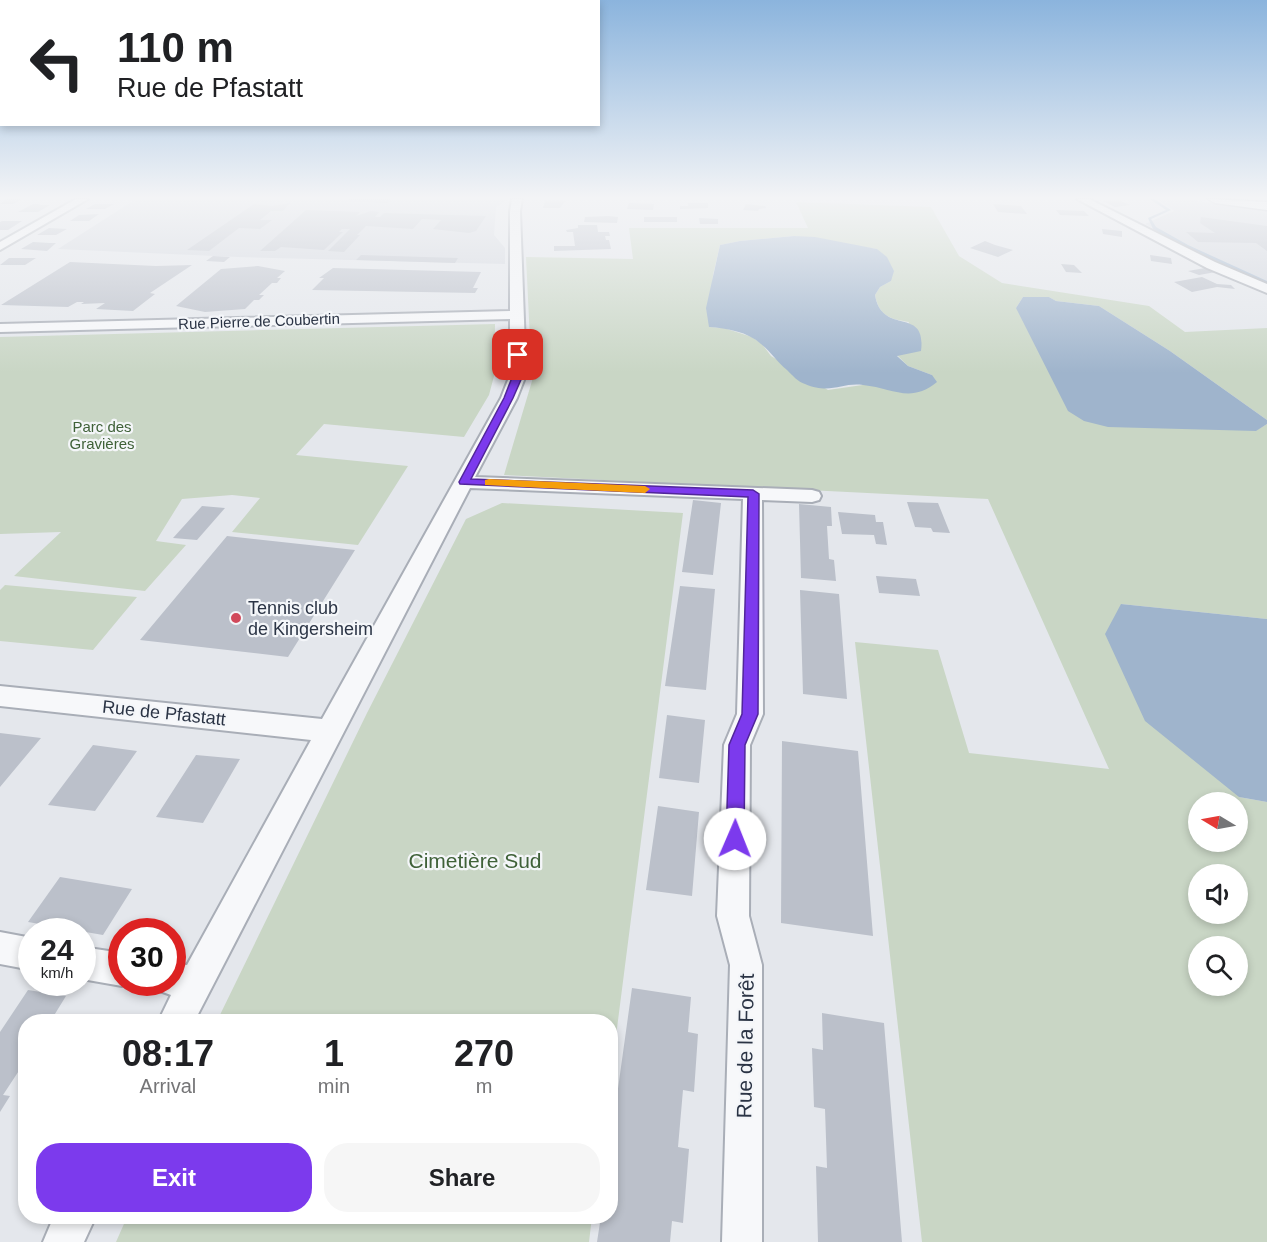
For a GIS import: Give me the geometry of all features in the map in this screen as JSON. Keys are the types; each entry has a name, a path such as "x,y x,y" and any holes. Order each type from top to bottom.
{"street":[{"path":"186,976 328,731 509,398 518,375 516,257"},
{"path":"1195,257 1267,289"},
{"name":"Rue Pierre de Coubertin","path":"0,328 518,315"},
{"path":"464,482 812,496"},
{"name":"Rue de la Forêt","path":"742,1242 746,965 733,916 737,745 750,714 753,494"},
{"name":"Rue de Pfastatt","path":"0,696 328,731"},
{"path":"0,948 18,951"},
{"path":"177,1014 180,996"},
{"path":"63,1242 72,1224"}],"shaded area":[{"path":"238,257 505,257 505,264"},
{"path":"1207,257 1267,257 1267,284"}],"green space":[{"path":"526,257 633,259 633,257 717,257 713,275 709,327 724,328 752,337 762,344 771,356 828,390 932,375 908,366 897,355 909,322 886,315 879,308 875,295 880,287 891,281 880,257 961,257 1002,283 1149,306 1185,332 1267,328 1267,420 1170,351 1099,306 1056,301 1049,297 1023,297 1016,308 1255,431 1267,424 1267,619 1121,604 1236,792 1188,792 1188,852 1248,852 1248,799 1267,802 1267,1242 922,1242 855,642 938,650 969,753 1109,769 988,499 504,475 532,381"},
{"name":"Parc des Gravières","path":"495,324 494,376 489,395 464,437 324,424 296,455 408,466 358,545 232,532 260,498 232,495 182,499 156,541 186,545 145,591 14,576 61,532 0,534 0,337"},
{"name":"Cimetière Sud","path":"502,503 683,513 618,1020 618,1014 220,1014 367,713 466,519"},
{"path":"5,585 137,597 93,650 0,641 0,590"},
{"path":"124,1224 591,1224 589,1242 116,1242"}],"water":[{"path":"717,257 887,257 894,271 891,281 880,287 875,295 879,308 894,319 911,324 921,337 921,351 897,356 908,366 932,375 937,382 927,389 910,393 863,385 814,387 798,380 750,336 709,327 706,308"},
{"path":"1023,297 1049,297 1056,301 1099,306 1170,351 1267,420 1267,424 1256,431 1108,427 1084,421 1068,411 1016,308"},
{"path":"1121,604 1267,619 1267,802 1248,799 1248,792 1233,792 1145,721 1105,634"}],"building":[{"path":"212,257 230,257 224,262 206,261"},
{"path":"359,257 458,258 455,263 356,260"},
{"path":"1150,257 1171,258 1172,264 1151,261"},
{"path":"9,258 36,258 25,265 0,265"},
{"path":"70,262 156,266 192,265 150,293 155,294 133,311 96,309 105,303 81,304 84,302 77,302 68,307 1,305"},
{"path":"1061,264 1074,265 1082,273 1066,272"},
{"path":"258,266 285,271 277,278 281,278 277,283 272,283 259,295 264,295 259,300 254,300 245,309 205,312 176,306 221,269"},
{"path":"333,268 481,272 473,288 478,288 475,293 312,290 324,278 319,278"},
{"path":"1205,268 1216,272 1199,275 1188,271"},
{"path":"1202,277 1217,284 1231,285 1235,289 1217,287 1192,292 1174,282"},
{"path":"693,500 721,503 713,575 682,572"},
{"path":"907,502 938,503 950,533 933,532 931,528 915,527"},
{"path":"799,504 831,507 832,526 827,526 829,559 834,560 836,581 801,578"},
{"path":"202,506 225,508 197,540 173,538"},
{"path":"838,512 875,515 876,522 883,522 887,545 876,544 874,535 842,534"},
{"name":"Tennis club de Kingersheim","path":"227,536 355,550 288,657 140,640"},
{"path":"876,576 916,579 920,596 879,593"},
{"path":"680,586 715,589 706,690 665,686"},
{"path":"800,590 839,594 847,699 803,694"},
{"path":"667,715 705,720 699,783 659,778"},
{"path":"0,733 41,738 0,787"},
{"path":"782,741 858,751 873,936 781,923"},
{"path":"93,745 137,751 95,811 48,805"},
{"path":"196,755 240,759 203,823 156,817"},
{"path":"658,806 699,812 692,896 646,890"},
{"path":"60,877 132,889 114,918 108,918 108,927 103,935 96,934 96,918 31,918"},
{"path":"632,988 691,997 688,1032 698,1034 694,1092 683,1090 678,1147 689,1149 683,1223 672,1221 670,1242 597,1242 600,1224 618,1224 618,1089"},
{"path":"24,996 66,996 55,1014 18,1014 18,1072 3,1095 10,1096 0,1112 0,1032"},
{"path":"822,1013 884,1023 902,1242 818,1242 816,1166 827,1168 825,1109 814,1107 812,1048 823,1050"}],"waterway":[{"path":"1211,257 1267,283"}],"slow traffic":[{"path":"489,483 645,489"}],"place":[{"name":"Tennis club de Kingersheim","path":"236,618"}],"route":[{"path":"518,355 518,375 509,398 464,482 753,494 750,714 737,745 735,839"}]}
